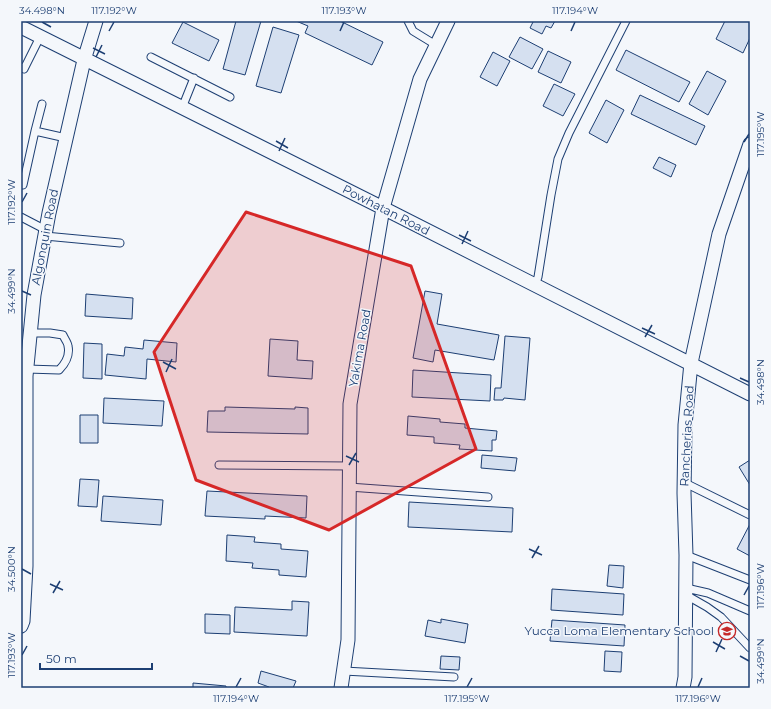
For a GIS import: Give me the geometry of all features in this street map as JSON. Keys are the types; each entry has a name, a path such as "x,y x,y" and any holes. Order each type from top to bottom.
{"street":[{"name":"Algonquin Road","path":"21,626 23,621 26,566 27,369 34,295 45,233 66,138 84,60 96,21"},
{"name":"Yakima Road","path":"341,688 348,640 350,404 383,208 420,79 448,21"},
{"name":"Powhatan Road","path":"21,27 750,394"},
{"name":"Rancherias Road","path":"683,688 685,678 686,591 685,425 691,363 719,234 750,144"}],"lane":[{"path":"408,21 413,31 436,45"},
{"path":"535,285 538,277 558,160 569,133 626,21"},
{"path":"21,67 24,68 40,37"},
{"path":"151,56 230,97"},
{"path":"182,108 194,78"},
{"path":"23,185 42,104"},
{"path":"35,131 66,138"},
{"path":"21,217 45,233 120,243"},
{"path":"27,369 59,370 67,358 68,346 63,335 50,333 30,333"},
{"path":"219,465 350,466"},
{"path":"685,483 750,515"},
{"path":"350,487 488,497"},
{"path":"686,555 750,580"},
{"path":"686,591 708,593 750,611"},
{"path":"686,591 721,617 750,648"},
{"path":"344,671 454,677"}],"highlighted area":[{"path":"246,212 411,266 476,449 329,530 196,480 154,352"}],"building":[{"path":"236,21 261,21 245,75 223,69"},
{"path":"296,21 340,21 383,42 372,65 305,33 308,26"},
{"path":"532,21 555,21 551,28 546,26 542,34 530,28 533,22"},
{"path":"725,21 750,21 750,38 743,53 716,39"},
{"path":"183,22 219,40 209,61 172,43"},
{"path":"273,27 299,35 281,93 256,86"},
{"path":"520,37 543,49 532,69 509,57"},
{"path":"626,50 690,82 679,102 616,70"},
{"path":"548,51 571,62 561,83 538,72"},
{"path":"493,52 510,61 497,86 480,77"},
{"path":"707,71 726,81 708,115 689,104"},
{"path":"554,84 575,94 563,116 543,106"},
{"path":"640,95 705,126 696,145 631,114"},
{"path":"606,100 624,110 607,143 589,133"},
{"path":"659,157 676,165 671,177 653,168"},
{"path":"425,291 442,294 437,324 499,335 494,360 435,350 433,362 413,358"},
{"path":"86,294 133,298 132,319 85,316"},
{"path":"505,336 530,338 525,400 504,398 503,400 494,400 495,388 501,388"},
{"path":"270,339 298,341 297,360 313,361 312,379 268,376"},
{"path":"144,340 177,343 176,362 147,359 146,379 105,375 107,354 124,356 125,347 143,349"},
{"path":"84,343 102,344 102,379 83,378"},
{"path":"413,370 491,375 490,401 412,397"},
{"path":"104,398 164,401 162,426 103,423"},
{"path":"225,407 308,408 308,434 207,432 208,411 225,411"},
{"path":"80,415 98,415 98,443 80,443"},
{"path":"408,416 440,419 440,422 465,424 465,428 497,431 496,440 492,440 492,451 459,449 460,445 434,443 434,437 407,435"},
{"path":"482,455 517,458 515,471 481,468"},
{"path":"750,460 750,485 739,467"},
{"path":"80,479 99,480 97,507 78,506"},
{"path":"207,491 307,496 306,518 265,516 265,519 205,516"},
{"path":"103,496 163,500 161,525 101,521"},
{"path":"409,502 513,508 512,532 408,527"},
{"path":"750,524 750,556 737,549"},
{"path":"227,535 255,537 254,542 281,544 281,549 308,551 306,577 279,575 279,570 252,568 253,563 226,561"},
{"path":"609,565 624,566 623,588 607,586"},
{"path":"552,589 624,594 623,615 551,610"},
{"path":"292,601 309,602 307,636 234,632 235,607 292,610"},
{"path":"205,614 230,615 230,634 205,633"},
{"path":"441,619 468,624 465,643 425,636 428,620 441,623"},
{"path":"552,620 625,625 624,646 550,641"},
{"path":"605,651 622,652 621,672 604,671"},
{"path":"441,656 460,657 459,670 440,669"},
{"path":"261,671 296,681 293,688 268,688 269,687 258,683"},
{"path":"193,683 226,686 226,688 193,688"}],"place":[{"name":"Yucca Loma Elementary School","path":"727,631"}]}
